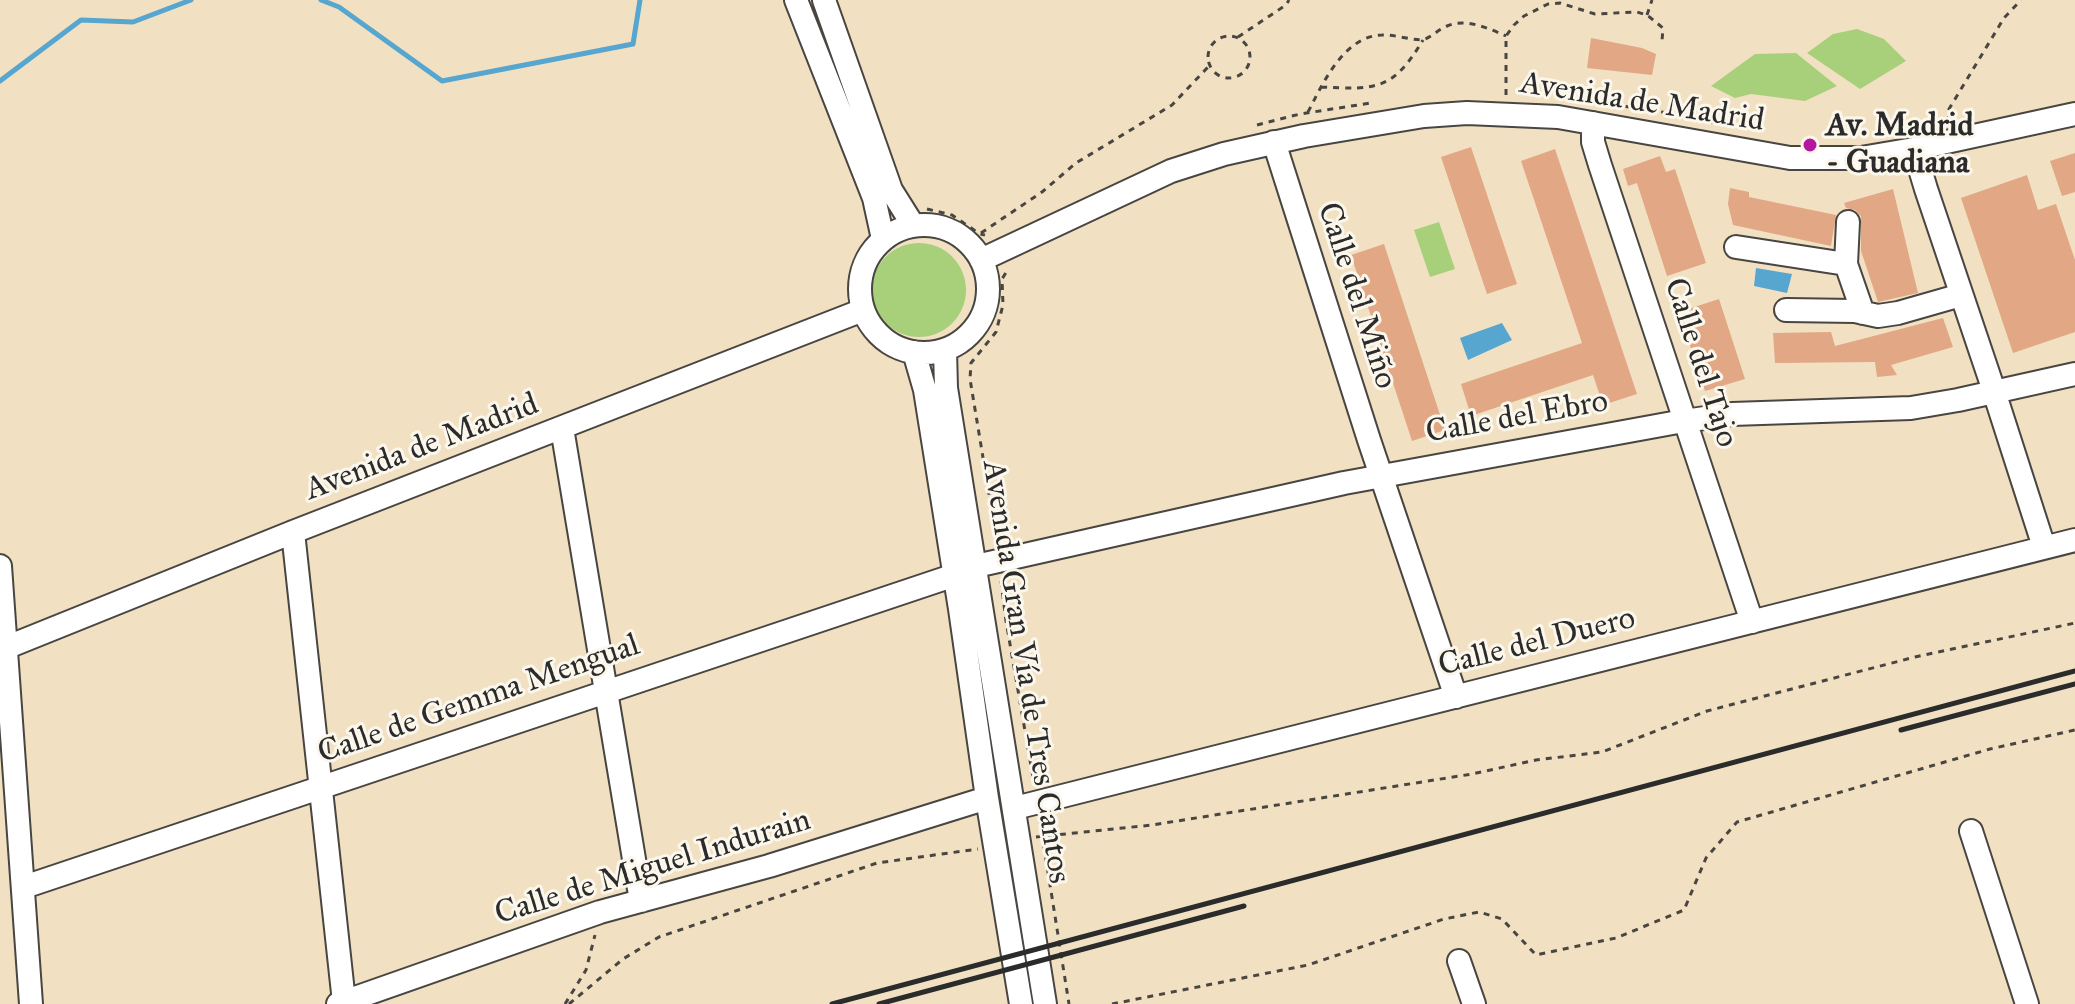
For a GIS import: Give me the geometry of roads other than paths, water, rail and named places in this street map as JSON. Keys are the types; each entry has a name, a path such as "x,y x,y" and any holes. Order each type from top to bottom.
{"street":[{"path":"796,0 874,198 883,239"},
{"path":"824,0 891,190 913,225"},
{"name":"Avenida de Madrid","path":"981,260 1171,171 1274,142 1424,116 1467,113 1558,117 1790,158 1861,158 2075,114"},
{"name":"Calle del Tajo","path":"1593,123 1593,142 1600,165 1752,622"},
{"name":"Calle del Miño","path":"1274,142 1369,440 1456,697"},
{"path":"1914,149 2044,547"},
{"path":"1848,222 1846,264 1863,313"},
{"path":"913,225 932,225 950,230 966,241 981,260 988,292 984,311 975,327 961,341 945,350 930,353 897,347 882,338 863,310 860,289 862,270 870,253 883,239 913,225"},
{"path":"1736,247 1846,264"},
{"path":"1786,310 1825,309 1878,316 1961,295"},
{"name":"Avenida de Madrid","path":"5,648 863,310"},
{"name":"Avenida Gran Vía de Tres Cantos","path":"945,350 946,388 1015,808 1031,838 1045,1004"},
{"name":"Avenida Gran Vía de Tres Cantos","path":"914,352 925,390 1021,1004"},
{"name":"Calle del Ebro","path":"976,566 1382,475 1686,421 1732,414 1911,408 2075,374"},
{"path":"562,428 641,901"},
{"path":"293,532 341,1003"},
{"name":"Calle del Duero","path":"1015,808 2075,540"},
{"path":"0,566 31,1004"},
{"name":"Calle de Gemma Mengual","path":"24,887 955,575"},
{"name":"Calle de Miguel Indurain","path":"341,1003 600,912 769,866 987,798"},
{"path":"1971,831 2027,1004"},
{"path":"1459,961 1474,1004"}],"water":[{"path":"1756,268 1792,274 1787,293 1754,286"},
{"path":"1502,323 1512,340 1468,360 1460,338"}],"waterway":[{"path":"0,81 81,20 133,22 191,0"},
{"path":"321,0 339,7 442,81 633,44 640,0"}],"railway":[{"path":"832,1004 2075,671"},
{"path":"1901,730 2075,684"},
{"path":"879,1004 1244,906"}],"place":[{"name":"Av. Madrid - Guadiana","path":"1810,145"}]}
